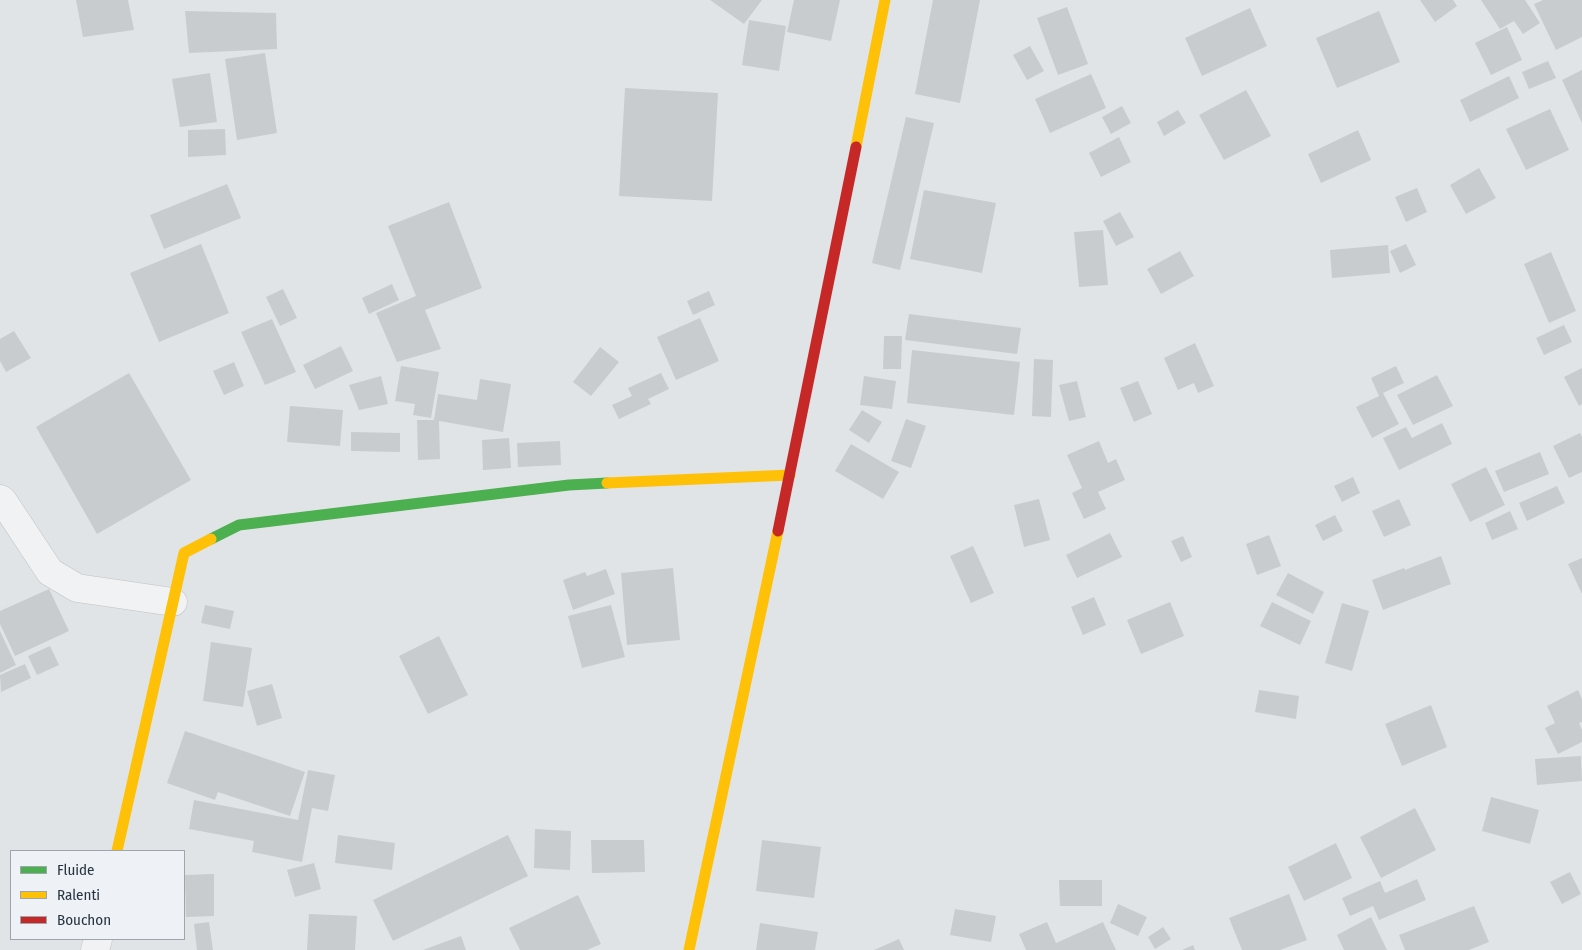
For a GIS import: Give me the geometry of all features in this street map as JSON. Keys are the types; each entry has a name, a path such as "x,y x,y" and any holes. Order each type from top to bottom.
{"main road":[{"path":"689,950 790,474 885,0"},
{"path":"117,850 184,553 239,525 569,485 790,474"}],"street":[{"path":"0,499 50,572 77,588 173,602"}],"building":[{"path":"76,0 128,0 134,30 83,37"},
{"path":"710,0 762,0 744,24"},
{"path":"794,0 840,0 831,41 787,32"},
{"path":"933,0 980,0 960,103 915,94"},
{"path":"1420,0 1453,0 1457,6 1435,22"},
{"path":"1481,0 1525,0 1540,23 1523,34 1514,21 1500,29"},
{"path":"1543,0 1582,0 1582,37 1556,50 1534,4"},
{"path":"1067,7 1088,64 1058,75 1037,18"},
{"path":"1250,8 1267,46 1202,76 1185,38"},
{"path":"185,11 276,13 277,49 189,53"},
{"path":"1379,11 1400,62 1337,88 1316,38"},
{"path":"749,20 786,26 779,71 742,65"},
{"path":"1507,27 1522,60 1491,75 1475,43"},
{"path":"1030,46 1044,71 1027,80 1013,55"},
{"path":"265,53 277,133 237,140 225,59"},
{"path":"1548,61 1556,78 1529,89 1522,72"},
{"path":"1582,70 1582,123 1562,80"},
{"path":"210,73 217,122 180,127 172,79"},
{"path":"1091,74 1106,108 1050,133 1035,99"},
{"path":"1509,76 1519,98 1470,122 1460,100"},
{"path":"625,88 718,93 712,201 619,196"},
{"path":"1246,90 1271,136 1224,160 1199,115"},
{"path":"1122,106 1131,123 1111,134 1102,117"},
{"path":"1550,109 1569,150 1526,170 1506,129"},
{"path":"1178,110 1186,123 1164,136 1157,122"},
{"path":"906,117 934,123 900,270 872,263"},
{"path":"225,129 226,155 188,157 188,130"},
{"path":"1358,130 1371,160 1321,183 1308,154"},
{"path":"1119,137 1131,162 1101,177 1089,153"},
{"path":"1479,168 1496,198 1466,214 1450,185"},
{"path":"227,184 241,218 164,249 150,215"},
{"path":"1417,188 1427,212 1406,222 1395,197"},
{"path":"924,190 996,203 982,273 910,259"},
{"path":"449,202 482,288 425,310 441,349 397,362 376,313 416,296 388,226"},
{"path":"1120,212 1134,237 1116,246 1103,221"},
{"path":"1103,230 1108,285 1079,287 1074,232"},
{"path":"201,244 229,313 159,342 130,273"},
{"path":"1406,244 1416,265 1400,273 1390,251"},
{"path":"1388,245 1390,273 1332,278 1330,250"},
{"path":"1180,251 1194,276 1161,294 1147,269"},
{"path":"1551,252 1576,311 1549,323 1524,264"},
{"path":"392,284 399,300 369,314 362,298"},
{"path":"283,289 297,318 280,326 266,297"},
{"path":"709,291 715,305 693,315 687,301"},
{"path":"909,314 1021,328 1017,354 905,340"},
{"path":"700,318 719,361 676,380 657,337"},
{"path":"272,319 296,372 265,385 241,332"},
{"path":"1564,325 1572,342 1544,355 1536,338"},
{"path":"14,331 31,358 6,372 0,361 0,339"},
{"path":"884,336 902,336 901,369 883,369"},
{"path":"1195,343 1214,386 1198,393 1194,383 1178,390 1164,358"},
{"path":"341,346 353,371 315,389 303,365"},
{"path":"600,347 619,362 591,396 573,382"},
{"path":"912,350 1020,362 1014,415 907,403"},
{"path":"1034,359 1053,360 1051,417 1032,416"},
{"path":"234,362 244,386 224,395 213,371"},
{"path":"401,366 439,372 431,418 413,415 415,404 395,401"},
{"path":"1396,366 1404,383 1383,393 1399,424 1372,438 1356,407 1379,396 1371,378"},
{"path":"1582,368 1582,404 1579,406 1564,377"},
{"path":"129,373 191,480 97,534 36,427"},
{"path":"661,373 669,389 648,399 651,404 619,419 612,405 632,396 628,388"},
{"path":"1437,375 1453,406 1413,425 1397,395"},
{"path":"381,376 388,404 359,410 349,385"},
{"path":"864,376 896,381 892,409 860,405"},
{"path":"480,379 511,384 503,432 439,421 440,459 418,460 417,420 434,420 438,394 477,400"},
{"path":"1077,381 1086,417 1069,421 1059,385"},
{"path":"1138,381 1152,414 1134,422 1120,388"},
{"path":"290,406 343,410 340,446 287,442"},
{"path":"862,410 882,422 869,443 849,430"},
{"path":"906,419 926,426 911,468 891,461"},
{"path":"1442,423 1452,444 1399,470 1383,438 1406,427 1412,438"},
{"path":"351,432 400,433 400,452 351,451"},
{"path":"1580,433 1582,437 1582,472 1569,478 1553,446"},
{"path":"509,438 511,468 483,470 482,440"},
{"path":"560,441 561,465 518,467 517,443"},
{"path":"1099,441 1108,463 1116,459 1125,480 1098,492 1106,509 1084,519 1072,493 1082,488 1067,455"},
{"path":"851,444 899,472 883,499 835,471"},
{"path":"1540,452 1549,474 1504,492 1495,471"},
{"path":"1486,467 1505,505 1470,522 1451,484"},
{"path":"1353,477 1360,493 1342,502 1334,486"},
{"path":"1557,486 1565,503 1527,521 1519,503"},
{"path":"1039,499 1050,540 1024,547 1014,505"},
{"path":"1399,499 1411,525 1384,537 1372,511"},
{"path":"1510,511 1518,529 1492,540 1485,523"},
{"path":"1335,515 1343,531 1323,541 1315,525"},
{"path":"1110,533 1122,557 1077,578 1066,555"},
{"path":"1269,535 1281,566 1257,575 1246,544"},
{"path":"1183,536 1192,557 1181,562 1171,541"},
{"path":"973,546 994,593 971,603 950,556"},
{"path":"1441,556 1451,584 1383,610 1372,580"},
{"path":"1582,558 1582,594 1568,564"},
{"path":"673,568 680,640 627,645 621,573"},
{"path":"606,569 615,594 573,610 563,580 585,572 587,576"},
{"path":"1288,573 1324,592 1313,614 1276,595"},
{"path":"49,589 69,631 15,656 0,624 0,611"},
{"path":"1094,597 1106,625 1083,635 1071,607"},
{"path":"1170,602 1184,636 1141,654 1127,620"},
{"path":"1272,602 1311,621 1300,645 1260,626"},
{"path":"1342,603 1369,611 1352,671 1325,663"},
{"path":"205,605 234,611 230,629 201,623"},
{"path":"611,605 625,657 582,668 568,616"},
{"path":"0,631 16,665 0,673"},
{"path":"439,636 468,695 428,714 399,656"},
{"path":"211,642 252,648 243,707 203,701"},
{"path":"50,646 59,665 37,675 28,656"},
{"path":"25,664 31,678 1,692 0,675"},
{"path":"272,684 282,718 257,726 247,691"},
{"path":"1259,690 1299,696 1296,719 1255,712"},
{"path":"1578,690 1582,699 1582,722 1579,723 1582,730 1582,742 1558,754 1545,728 1555,723 1547,706"},
{"path":"1431,705 1447,747 1402,766 1385,724"},
{"path":"185,731 305,772 290,816 218,792 215,800 167,783"},
{"path":"1581,756 1582,781 1537,785 1535,759"},
{"path":"308,770 335,775 328,811 312,808 302,862 252,852 254,841 189,829 194,800 298,820"},
{"path":"1491,797 1539,810 1530,844 1482,831"},
{"path":"1415,808 1436,850 1381,878 1360,837"},
{"path":"535,829 571,831 570,870 534,868"},
{"path":"338,835 395,843 392,870 335,863"},
{"path":"508,835 528,876 393,941 373,900"},
{"path":"591,840 644,840 645,872 592,873"},
{"path":"762,840 821,847 814,898 756,891"},
{"path":"1336,843 1352,878 1304,901 1288,867"},
{"path":"314,863 321,889 295,897 287,870"},
{"path":"1570,872 1581,894 1562,904 1550,882"},
{"path":"214,874 214,916 186,917 185,875"},
{"path":"1417,879 1426,900 1379,920 1373,906 1350,916 1342,898 1380,881 1385,893"},
{"path":"1059,880 1102,880 1102,906 1060,906"},
{"path":"1289,894 1307,940 1280,950 1242,950 1229,918"},
{"path":"578,895 601,944 587,950 520,950 509,928"},
{"path":"1118,904 1147,917 1138,936 1110,923"},
{"path":"1474,906 1489,942 1469,950 1405,950 1399,935"},
{"path":"955,909 996,916 991,942 950,935"},
{"path":"309,914 357,916 355,950 307,950"},
{"path":"1371,917 1387,950 1344,950 1337,935"},
{"path":"209,922 213,950 197,950 194,924"},
{"path":"1047,922 1056,943 1103,922 1116,950 1026,950 1019,934"},
{"path":"760,923 818,932 815,950 756,950"},
{"path":"1163,927 1171,939 1155,949 1148,937"},
{"path":"461,936 466,950 423,950"},
{"path":"899,939 904,950 874,950"},
{"path":"1193,945 1195,950 1182,950"}],"traffic: fast":[{"path":"211,539 239,525 569,485 607,483"}],"traffic: slow":[{"path":"856,147 885,0"},
{"path":"607,483 790,475"},
{"path":"689,950 778,531"},
{"path":"117,850 184,553 211,539"}],"traffic: jam":[{"path":"778,531 856,147"}]}
